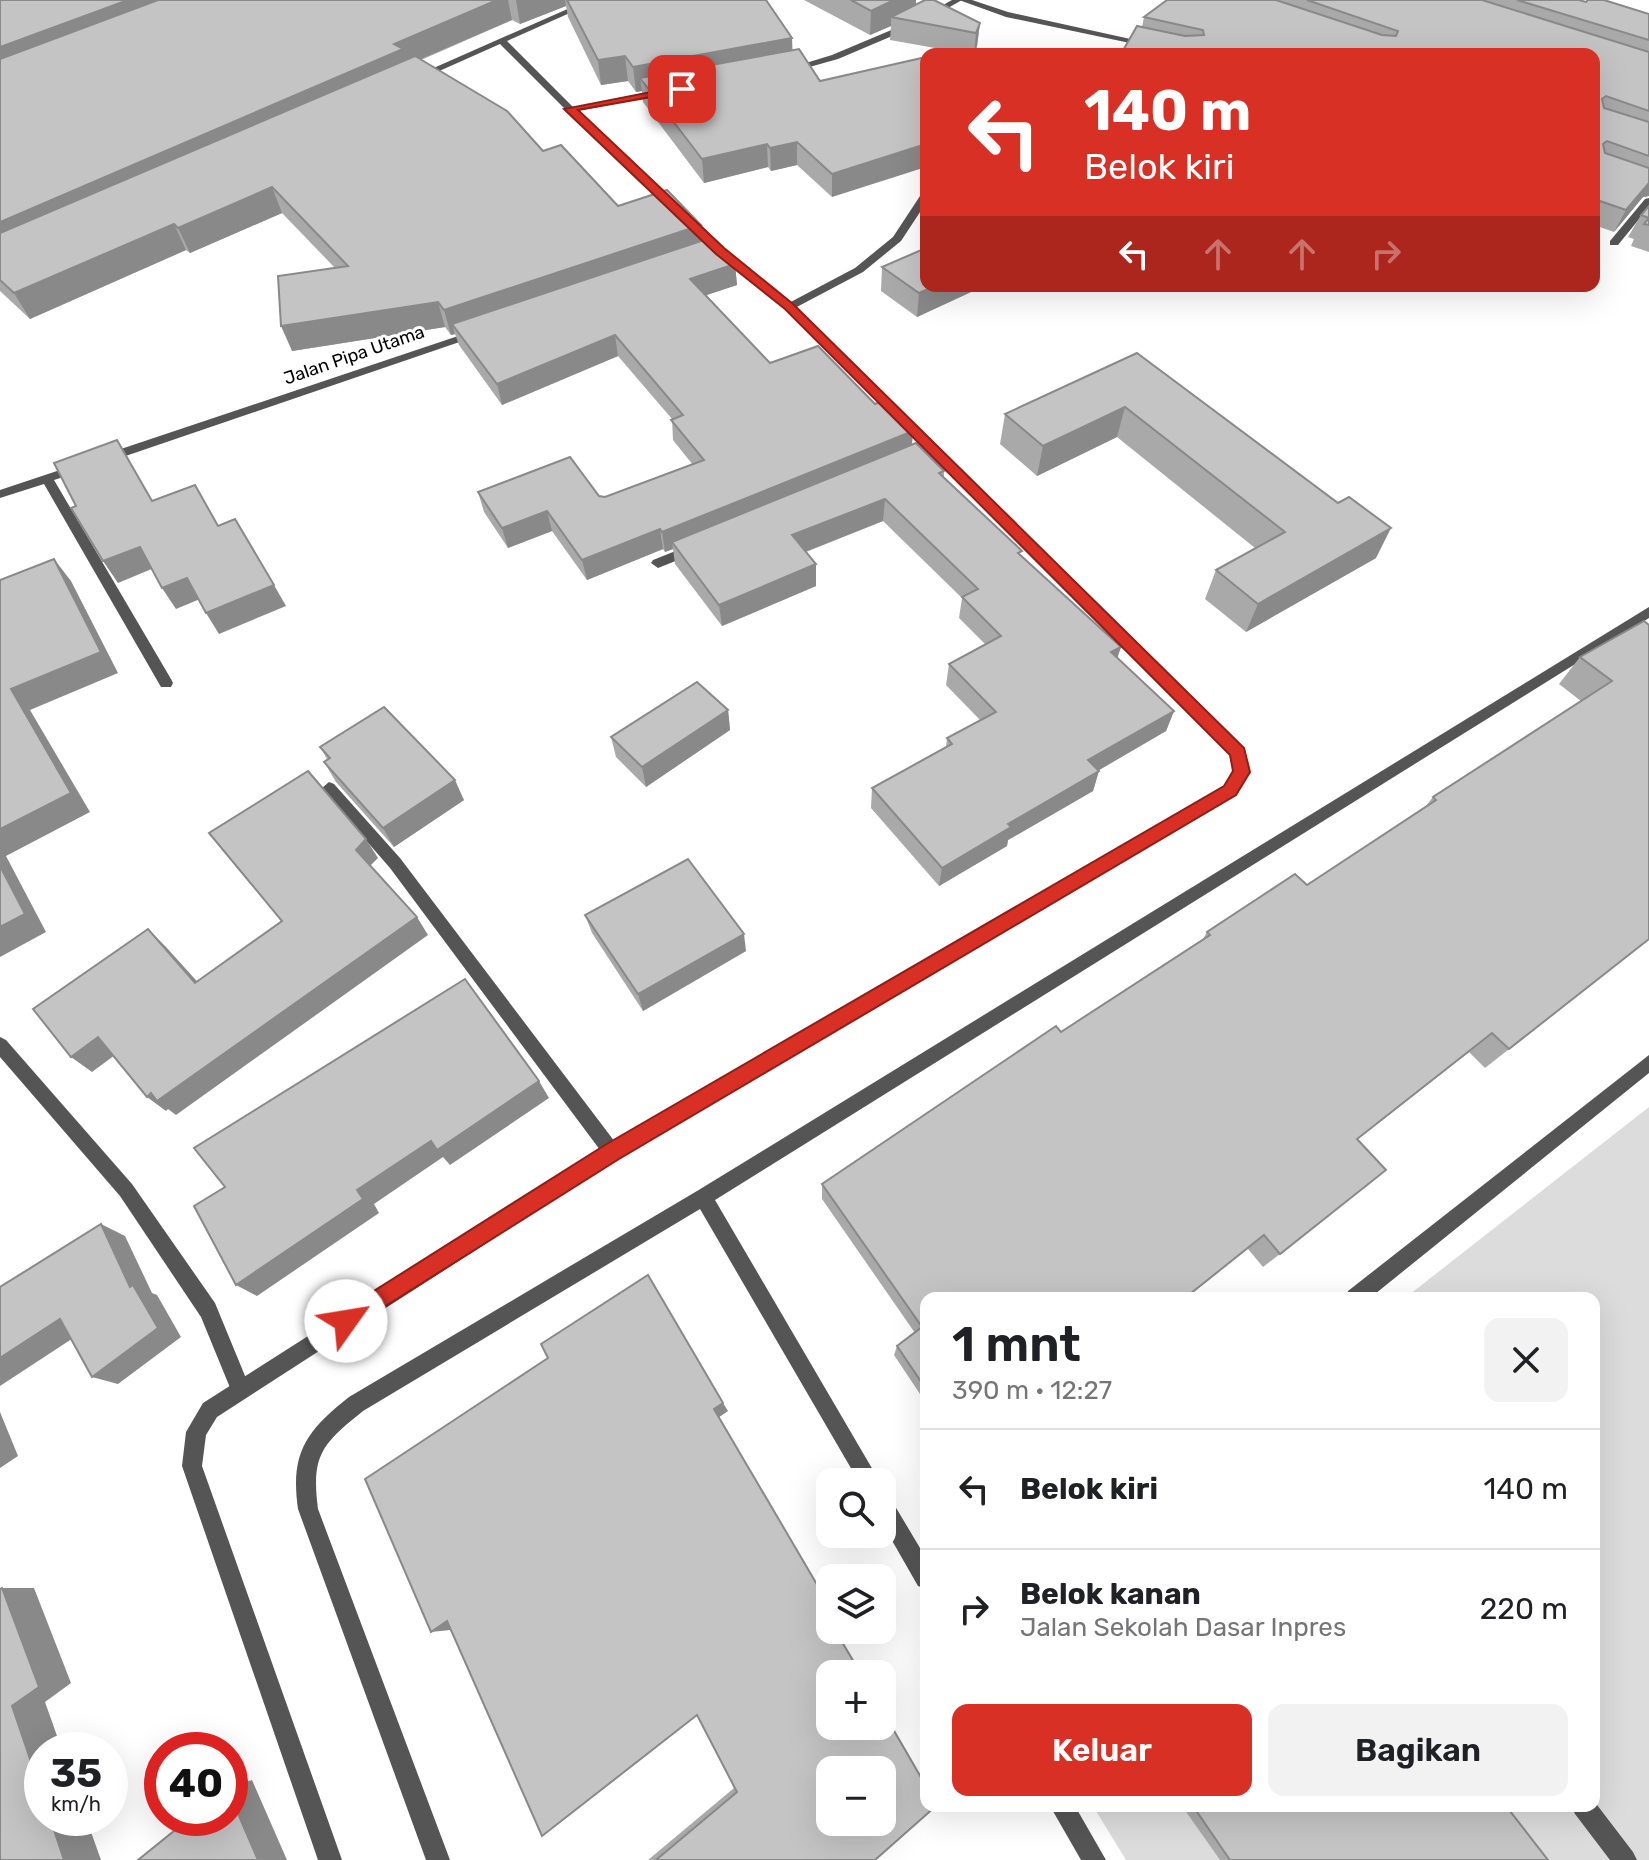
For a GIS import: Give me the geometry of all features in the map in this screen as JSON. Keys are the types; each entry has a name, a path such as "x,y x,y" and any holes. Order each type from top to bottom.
{"street":[{"path":"402,84 595,0"},
{"path":"778,72 835,57 960,0 1006,14 1162,47"},
{"path":"330,1860 192,1466 196,1432 210,1410 612,1152 1230,791 1242,772 1238,752 926,453 789,307 720,251 502,41"},
{"path":"570,109 675,90"},
{"path":"1614,243 1649,201"},
{"path":"789,307 859,270 897,239 920,204"},
{"path":"705,256 720,251"},
{"name":"Jalan Pipa Utama","path":"0,494 496,327"},
{"path":"47,478 166,683"},
{"path":"658,563 701,546"},
{"path":"438,1860 308,1509 303,1480 309,1451 329,1425 356,1404 703,1197 1649,612"},
{"path":"329,788 395,863 612,1152"},
{"path":"0,1045 126,1190 208,1310 240,1388"},
{"path":"1363,1292 1649,1063"},
{"path":"703,1197 862,1468"},
{"path":"896,1527 920,1568"},
{"path":"1066,1812 1094,1860"},
{"path":"1588,1812 1625,1860"}],"shaded area":[{"path":"1649,1107 1649,1860 1126,1860 1097,1812 1600,1812 1600,1292 1413,1292"}],"building":[{"path":"0,0 128,0 0,47"},
{"path":"158,0 497,0 394,44 403,49 0,222 0,59"},
{"path":"567,0 766,0 792,38 633,67 625,56 598,60"},
{"path":"851,0 894,0 871,11"},
{"path":"925,0 934,0 980,23 976,33 891,17"},
{"path":"1167,0 1276,0 1382,35 1396,36 1398,31 1307,0 1482,0 1649,52 1649,111 1606,96 1602,99 1604,108 1649,122 1649,156 1607,141 1603,144 1605,153 1649,168 1649,183 1626,210 1600,201 1600,48 1124,48 1137,26 1185,36 1204,35 1203,30 1144,17"},
{"path":"1517,0 1604,0 1649,14 1649,40"},
{"path":"799,49 820,81 920,58 920,146 832,174 797,142 770,148 767,144 702,159 640,78"},
{"path":"415,56 507,111 543,151 561,145 618,206 667,190 701,225 444,310 438,302 281,326 278,276 348,266 272,187 178,228 174,224 14,293 0,280 0,233"},
{"path":"1649,206 1649,218 1641,215"},
{"path":"710,238 735,264 690,279 770,363 818,346 875,404 883,401 913,431 662,532 660,529 582,560 547,511 502,528 478,492 570,457 599,496 605,497 704,460 671,420 683,415 615,335 497,384 452,324"},
{"path":"920,251 921,292 919,293 882,267"},
{"path":"1137,353 1338,503 1349,497 1391,528 1258,604 1216,570 1285,532 1125,407 1043,446 1005,414"},
{"path":"117,440 152,501 195,485 218,526 235,519 274,585 206,613 187,578 162,588 140,547 103,561 71,508 76,506 54,463"},
{"path":"916,443 944,471 939,473 1022,551 1018,553 1121,647 1111,652 1174,711 1088,760 1099,771 1008,824 1011,827 942,868 872,788 952,744 947,738 996,712 949,664 1001,636 962,597 978,589 885,499 792,535 816,564 719,605 672,542"},
{"path":"54,559 101,652 11,689 71,793 0,829 0,580"},
{"path":"1644,621 1649,625 1649,939 1509,1049 1492,1033 1357,1139 1386,1170 1280,1254 1264,1235 1193,1292 920,1292 920,1324 822,1184 1056,1026 1061,1032 1210,935 1207,932 1295,874 1307,885 1436,800 1433,797 1612,681 1580,657"},
{"path":"697,682 728,710 642,767 611,737"},
{"path":"384,707 455,780 383,828 324,762 330,758 320,747"},
{"path":"308,771 366,839 356,850 417,917 157,1101 151,1093 147,1097 98,1037 71,1057 33,1009 148,929 195,983 282,921 209,833"},
{"path":"688,859 744,934 638,994 585,915"},
{"path":"0,866 25,914 0,927"},
{"path":"465,979 539,1081 437,1150 431,1141 357,1190 363,1199 236,1285 194,1206 225,1187 194,1148"},
{"path":"101,1224 130,1287 133,1285 158,1328 92,1377 60,1319 0,1358 0,1287"},
{"path":"648,1275 723,1403 714,1409 816,1583 816,1644 843,1644 853,1660 816,1660 816,1740 896,1740 896,1734 920,1776 920,1812 929,1812 875,1860 656,1860 737,1792 697,1715 542,1836 447,1621 431,1632 365,1479 548,1358 541,1344"},
{"path":"920,1329 920,1380 897,1346"},
{"path":"0,1589 39,1687 12,1706 24,1741 24,1836 56,1836 64,1860 0,1860"},
{"path":"1197,1812 1511,1812 1548,1860 1230,1860"},
{"path":"168,1836 248,1836 258,1860 138,1860"}],"route":[{"path":"346,1321 612,1152 1230,791 1242,772 1238,752 789,307 720,251 570,109 682,89"}]}
